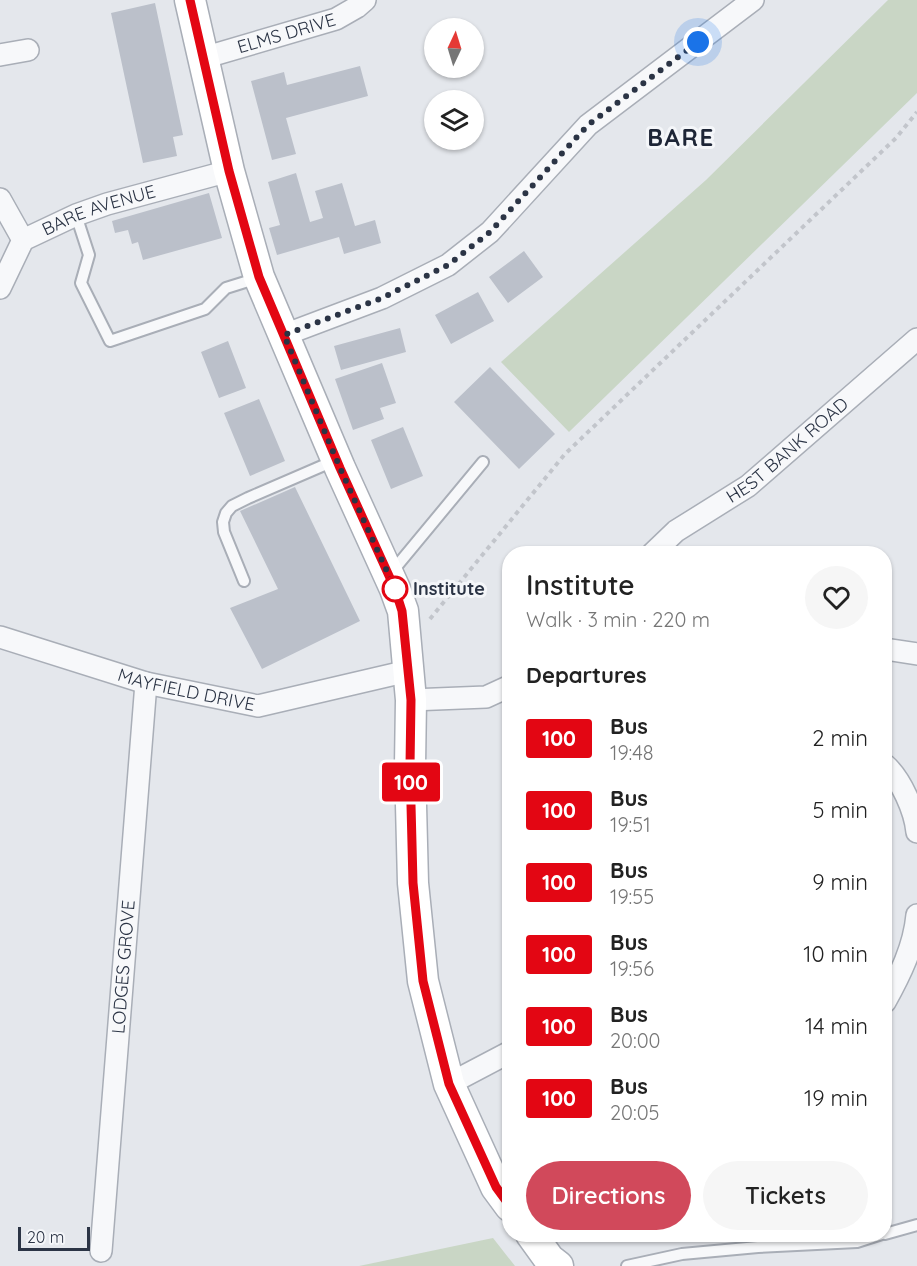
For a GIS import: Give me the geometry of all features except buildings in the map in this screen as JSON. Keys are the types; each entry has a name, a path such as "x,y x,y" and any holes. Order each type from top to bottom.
{"main road":[{"path":"190,0 229,171 259,277 336,459 389,576 402,611 409,673 413,883 423,981 449,1084 496,1187 502,1195"},
{"path":"537,1242 549,1259 558,1266"}],"street":[{"name":"ELMS DRIVE","path":"203,58 336,19 365,0"},
{"path":"284,335 382,298 448,265 490,232 588,125 753,0"},
{"path":"0,55 28,50"},
{"name":"BARE AVENUE","path":"0,288 23,240 76,215 107,204 229,171"},
{"path":"0,199 23,240"},
{"name":"HEST BANK ROAD","path":"660,546 676,531 748,486 916,342"},
{"name":"MAYFIELD DRIVE","path":"0,637 146,683 258,706 409,673"},
{"path":"892,650 917,654"},
{"path":"409,673 486,697 502,690"},
{"name":"LODGES GROVE","path":"101,1251 146,683"},
{"path":"892,772 910,805 917,832"},
{"path":"892,990 902,972 915,934 917,915"},
{"path":"449,1084 502,1056"}],"lane":[{"path":"76,215 89,255 81,284 110,341 205,309 226,288 259,277"},
{"path":"244,581 224,532 223,522 226,513 232,506 248,498 336,459"},
{"path":"389,576 483,462"},
{"path":"892,1232 917,1225"},
{"path":"627,1266 682,1254 857,1242"}],"path":[{"path":"409,673 565,454 896,138 917,112"}],"green space":[{"path":"888,0 917,0 917,93 569,432 501,362 706,180"},
{"path":"493,1238 515,1266 359,1266"}],"bus line":[{"name":"100","path":"190,0 229,171 259,277 340,468 395,589 402,611 411,700 413,883 423,981 449,1084 496,1187 502,1195"}],"place":[{"name":"Institute","path":"395,589"}],"district":[{"name":"BARE","path":"681,138"}],"route":[{"path":"395,589 340,468 284,335 382,298 448,265 490,232 588,125 698,42"}]}
